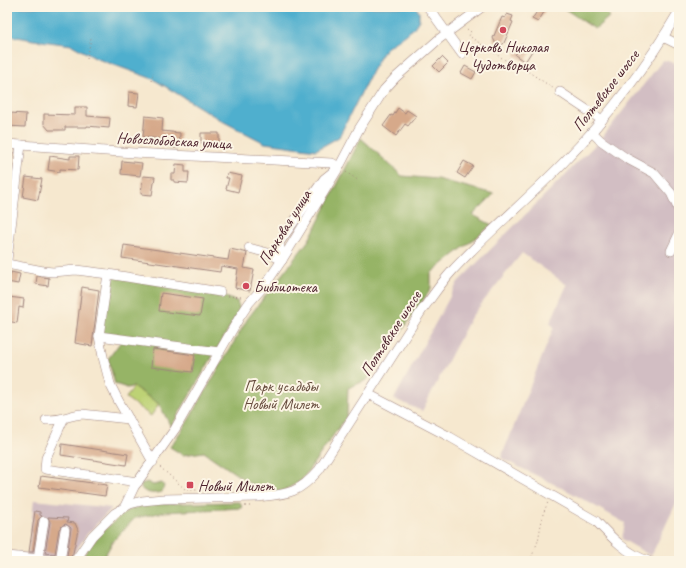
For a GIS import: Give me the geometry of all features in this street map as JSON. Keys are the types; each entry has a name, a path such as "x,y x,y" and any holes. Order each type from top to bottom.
{"street":[{"path":"428,7 462,54"},
{"name":"Парковая улица","path":"125,506 138,482 175,429 238,318 265,285 282,260 339,167 359,129 387,86 447,33 482,7"},
{"name":"Полтевское шоссе","path":"75,561 92,536 115,513 125,506 149,500 263,497 288,493 299,489 310,481 319,470 422,310 452,272 562,164 592,132 636,76 663,37 676,23 679,11"},
{"path":"663,37 679,45"},
{"path":"560,92 602,120"},
{"path":"592,132 600,140 626,158 654,173 671,193 679,210"},
{"name":"Новослободская улица","path":"7,144 238,159 332,163 339,167"},
{"path":"7,260 21,145"},
{"path":"671,251 679,234"},
{"path":"249,248 282,260"},
{"path":"7,264 48,271 76,270 108,274 220,292"},
{"path":"108,274 99,336 110,384 153,462"},
{"path":"99,336 219,352"},
{"path":"368,394 404,408 450,437 596,521 614,540 640,558 649,561"},
{"path":"46,420 63,420 75,414 129,419"},
{"path":"63,420 46,458 45,469 138,482"},
{"path":"38,558 44,521"},
{"path":"60,561 65,530"},
{"path":"7,556 64,561"}],"path":[{"path":"460,24 471,32 469,36 505,60 509,59 560,92"},
{"path":"87,59 91,38"},
{"path":"152,81 153,73"},
{"path":"339,167 359,181"},
{"path":"220,292 231,297 244,297 251,301"},
{"path":"153,462 168,473 186,490"},
{"path":"530,561 538,541 543,514 551,495"}],"shaded area":[{"path":"679,55 679,497 651,556 622,539 625,523 570,492 501,458 554,327 550,323 567,285 522,253 471,317 422,411 394,399 458,282 600,140 663,60 675,63"},
{"path":"34,500 112,508 87,534 69,561 7,561 7,551 28,554"}],"green space":[{"path":"562,7 598,7 610,16 595,29"},
{"name":"Парк усадьбы Новый Милет","path":"361,138 402,176 437,179 494,194 473,215 492,225 431,273 431,289 367,380 348,388 347,416 301,481 279,493 249,483 204,452 183,455 170,447 188,421 248,318 309,240"},
{"path":"108,274 220,292 228,298 237,301 240,310 171,427 159,404 134,387 127,388 115,384 108,359 122,340 99,336"},
{"path":"134,386 159,404 151,416 126,398"},
{"path":"147,482 153,485 162,483 164,486 162,492 150,493 143,490 141,488 141,484"},
{"path":"240,502 242,508 164,512 135,518 113,541 102,561 80,561 89,547 104,530 128,510 148,504"}],"water":[{"path":"7,7 416,7 419,12 419,20 413,29 385,49 372,71 339,137 316,150 265,143 224,122 153,79 95,58 72,45 7,35"}],"building":[{"path":"540,7 547,7 538,22 532,19"},
{"name":"Церковь Николая Чудотворца","path":"507,14 513,16 511,21 513,22 504,43 501,46 498,46 493,38 502,17 505,18"},
{"path":"522,44 532,51 525,62 515,55"},
{"path":"442,57 448,63 439,72 433,66"},
{"path":"465,66 476,72 472,79 461,73"},
{"path":"129,92 139,93 137,107 128,106"},
{"path":"75,107 87,107 87,116 110,118 109,128 87,126 65,127 65,130 49,130 44,124 44,114 75,115"},
{"path":"398,108 405,113 407,110 416,116 408,126 405,124 396,136 383,126 391,115 393,116"},
{"path":"10,113 26,114 25,127 7,126 7,118"},
{"path":"145,116 163,118 162,131 180,133 179,148 171,148 171,140 143,137"},
{"path":"201,133 219,133 219,144 201,143"},
{"path":"7,152 13,152 11,175 7,175"},
{"path":"50,156 70,159 70,156 79,156 78,170 60,169 60,172 48,170"},
{"path":"122,161 142,163 140,176 121,174"},
{"path":"464,161 473,166 465,178 457,173"},
{"path":"176,164 185,165 185,172 189,172 188,183 174,182 174,180 171,180 171,174 175,174"},
{"path":"227,173 242,176 238,192 226,189 229,178 226,178"},
{"path":"143,176 155,177 152,195 141,194"},
{"path":"26,177 42,179 38,200 23,197"},
{"path":"124,245 228,260 230,249 247,253 244,268 254,270 250,291 235,288 238,269 221,266 220,272 122,258"},
{"path":"11,272 20,274 18,284 7,282 7,275 10,276"},
{"path":"37,276 49,278 48,286 36,284"},
{"path":"82,287 99,290 92,346 75,343"},
{"path":"161,293 203,299 200,316 159,311"},
{"path":"9,297 24,299 23,308 19,307 17,323 7,321"},
{"path":"153,349 195,355 192,372 151,367"},
{"path":"62,444 128,454 126,465 61,455"},
{"path":"41,476 107,485 105,496 39,487"},
{"path":"35,511 40,512 40,515 42,516 38,520 33,552 29,552"},
{"path":"48,517 68,518 67,522 75,523 78,530 73,553 70,558 67,556 71,528 66,524 59,529 55,554 45,553 50,522"}],"place":[{"name":"Церковь Николая Чудотворца","path":"503,30"},
{"name":"Библиотека","path":"246,286"},
{"name":"Новый Милет","path":"190,485"}]}
